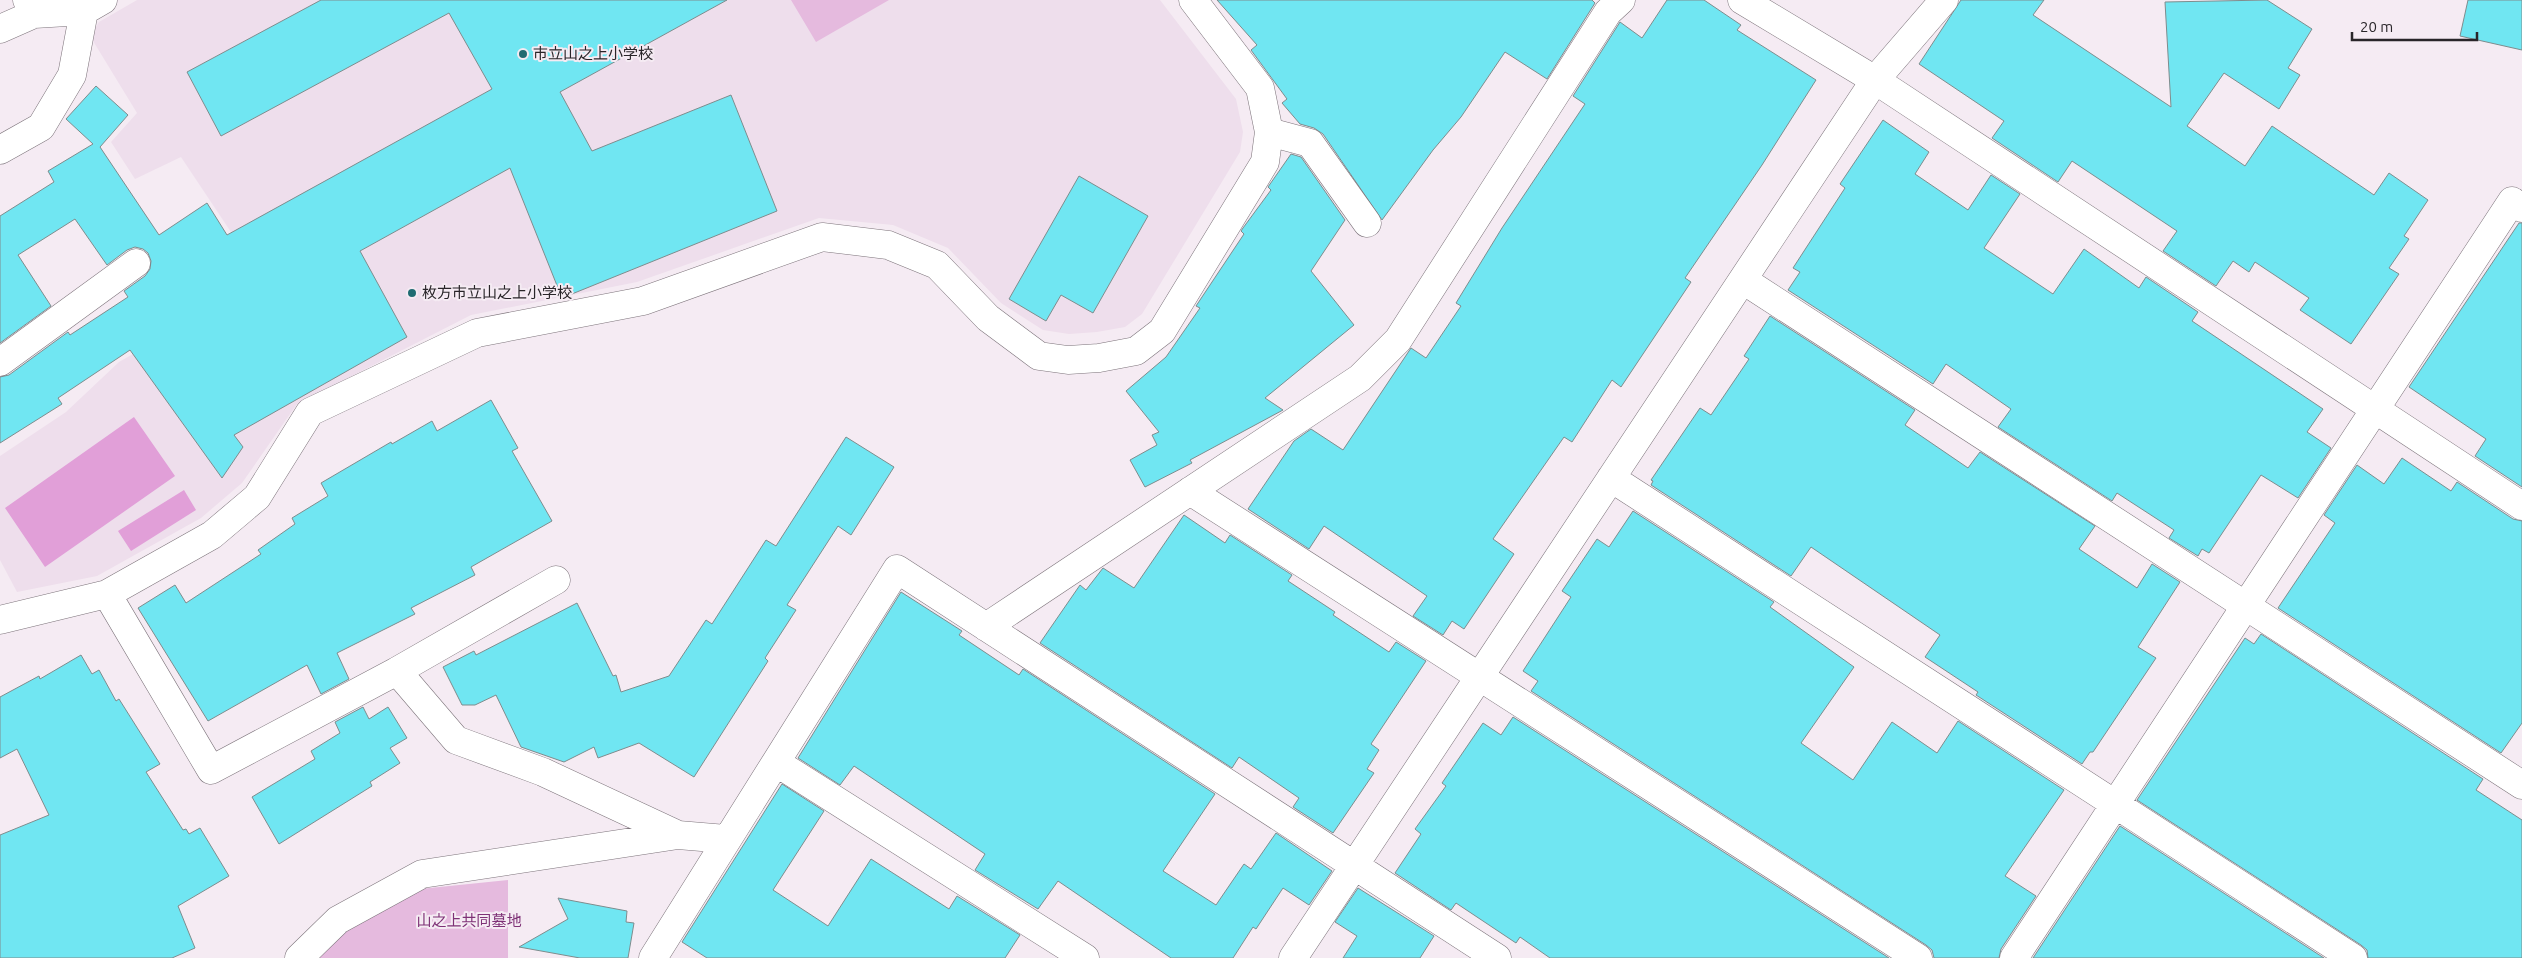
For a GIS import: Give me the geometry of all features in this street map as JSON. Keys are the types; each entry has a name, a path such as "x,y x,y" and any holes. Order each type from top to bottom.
{"street":[{"path":"0,619 107,594 212,535 257,497 310,412 477,333 643,301 822,237 888,244 936,265 988,318 1039,356 1068,360 1099,358 1136,351 1162,331 1265,162 1269,132 1260,88 1193,0"},
{"path":"986,627 1360,378 1398,340 1608,12 1621,0"},
{"path":"1742,0 1876,80 2522,506"},
{"path":"1293,958 1876,80 1944,0"},
{"path":"0,30 30,7 94,6 72,75 41,127 0,150"},
{"path":"1269,132 1310,143 1367,223"},
{"path":"2014,958 2512,201 2522,208"},
{"path":"0,362 136,263"},
{"path":"1743,280 2522,785"},
{"path":"1611,478 2353,958"},
{"path":"1190,491 1918,958"},
{"path":"653,958 897,569 1497,958"},
{"path":"107,594 211,770 397,671 556,580"},
{"path":"397,671 456,740 543,772 678,835"},
{"path":"777,763 1085,958"},
{"path":"299,958 338,920 422,874 678,835 726,839"}],"shaded area":[{"name":"枚方市立山之上小学校","path":"137,0 1160,0 1236,99 1243,132 1240,152 1142,314 1125,327 1069,334 1043,330 1001,303 948,248 893,225 819,218 637,282 471,315 297,404 242,483 201,518 97,576 17,592 0,560 0,456 66,412 119,362 263,280 181,157 135,179 111,142 137,113 90,36 99,22"},
{"path":"134,417 175,476 45,567 5,508"},
{"path":"184,490 196,510 131,551 118,531"}],"green space":[{"path":"791,0 889,0 816,42"},
{"name":"山之上共同墓地","path":"508,880 508,958 313,958 334,938 420,889"}],"building":[{"path":"321,0 727,0 560,92 592,151 731,95 777,211 562,298 510,168 360,251 407,337 234,435 243,447 222,478 130,350 58,398 62,404 0,443 0,377 9,375 68,332 70,335 128,297 124,291 145,276 150,269 151,261 148,253 143,249 135,247 127,250 107,265 75,219 18,255 51,306 0,343 0,216 54,182 48,171 93,144 66,119 96,86 128,115 100,147 159,235 207,203 227,235 492,89 449,13 221,136 187,72"},
{"path":"1217,0 1592,0 1595,3 1547,79 1505,52 1461,117 1433,150 1382,220 1323,134 1314,128 1300,124 1282,103 1287,99 1251,50 1257,45"},
{"path":"1667,0 1704,0 1741,25 1737,30 1816,80 1762,165 1685,278 1691,282 1621,387 1612,380 1572,442 1564,437 1493,539 1514,554 1464,629 1452,621 1443,635 1413,616 1427,596 1324,526 1309,549 1248,509 1294,441 1311,429 1343,450 1411,348 1426,358 1461,306 1456,303 1502,228 1585,104 1573,96 1620,22 1642,38"},
{"path":"1961,0 2044,0 2033,15 2171,107 2165,2 2267,0 2312,29 2288,68 2300,75 2279,109 2224,73 2187,126 2245,166 2272,126 2374,195 2389,173 2428,200 2404,236 2409,239 2389,268 2399,274 2351,344 2300,310 2309,298 2255,262 2249,272 2233,261 2216,286 2163,251 2177,231 2072,161 2058,182 1992,138 2004,121 1919,64"},
{"path":"2468,0 2522,0 2522,50 2460,36"},
{"path":"1883,120 1929,152 1915,174 1968,210 1991,175 2020,194 1984,248 2053,294 2084,249 2139,288 2146,277 2198,312 2192,321 2323,409 2307,432 2331,448 2298,498 2261,475 2209,553 2202,549 2198,556 2169,538 2174,530 2117,493 2112,501 1998,427 2011,409 1946,364 1933,384 1788,290 1800,272 1793,268 1845,188 1840,184"},
{"path":"1291,154 1301,157 1345,220 1311,271 1354,325 1265,398 1283,410 1190,460 1192,463 1145,487 1130,460 1157,445 1152,435 1159,432 1126,391 1166,357 1200,308 1196,306 1244,234 1241,231 1271,190 1268,187"},
{"path":"1079,176 1148,216 1093,313 1061,295 1046,321 1009,299"},
{"path":"2519,223 2522,223 2522,487 2475,456 2486,439 2409,387"},
{"path":"1770,316 1915,410 1905,425 1968,468 1980,452 2095,526 2079,549 2137,588 2152,564 2180,582 2138,647 2156,658 2093,752 2090,752 2082,764 1976,695 1978,692 1925,657 1940,635 1811,547 1791,576 1651,485 1653,481 1651,480 1700,408 1711,415 1749,359 1744,356"},
{"path":"491,400 518,448 512,451 552,521 471,567 475,575 411,608 415,614 337,653 349,679 321,694 307,665 208,721 138,608 175,585 186,603 261,554 258,550 295,524 292,518 328,496 321,483 391,442 392,444 432,421 437,431"},
{"path":"846,437 894,467 851,535 838,526 787,605 796,610 765,658 768,661 694,777 639,743 598,758 594,747 564,762 521,747 496,695 475,705 462,705 443,667 474,651 476,655 577,603 613,676 616,675 621,692 669,676 706,620 712,624 766,540 776,546"},
{"path":"2402,458 2451,491 2457,482 2513,519 2522,521 2522,723 2501,753 2278,608 2335,523 2324,515 2357,465 2384,484"},
{"path":"1633,511 1774,602 1770,607 1854,667 1801,743 1853,780 1892,722 1937,753 1958,721 2064,790 2005,876 2036,896 2001,949 1999,958 1934,958 1932,950 1926,945 1531,691 1538,681 1523,671 1571,597 1562,591 1597,539 1609,547"},
{"path":"1184,515 1225,543 1230,535 1292,575 1288,581 1335,612 1333,615 1389,652 1396,642 1426,661 1371,744 1379,750 1367,769 1374,773 1333,833 1293,807 1299,798 1239,757 1232,768 1040,643 1080,585 1086,590 1103,568 1134,588"},
{"path":"901,592 962,631 959,635 1019,675 1023,669 1215,794 1163,871 1216,905 1244,864 1251,869 1276,833 1332,871 1309,905 1283,888 1256,929 1253,927 1233,958 1171,958 1058,881 1038,909 975,870 985,854 854,766 840,785 798,758"},
{"path":"2261,634 2483,779 2476,790 2522,820 2522,958 2368,958 2367,950 2361,945 2137,800 2245,638 2254,644"},
{"path":"81,655 92,674 99,670 116,701 119,699 160,764 146,772 183,830 186,829 189,834 200,828 229,876 178,906 195,948 172,958 0,958 0,835 49,815 17,749 0,758 0,697 39,676 40,679"},
{"path":"363,707 369,719 388,707 407,738 390,748 400,763 370,782 372,786 279,844 252,797 315,759 311,751 340,733 335,722"},
{"path":"1513,717 1889,958 1550,958 1520,937 1516,943 1456,903 1451,910 1395,873 1421,834 1415,829 1446,786 1442,783 1483,723 1501,735"},
{"path":"782,784 824,811 773,890 828,926 871,859 949,909 957,896 1020,935 1005,958 707,958 682,942"},
{"path":"2120,826 2324,958 2033,958"},
{"path":"1358,888 1434,936 1420,958 1343,958 1357,936 1335,922"},
{"path":"558,898 627,911 626,922 634,923 628,958 580,958 519,947 568,919"}],"place":[{"name":"市立山之上小学校","path":"523,54"},
{"name":"枚方市立山之上小学校","path":"412,293"}]}
